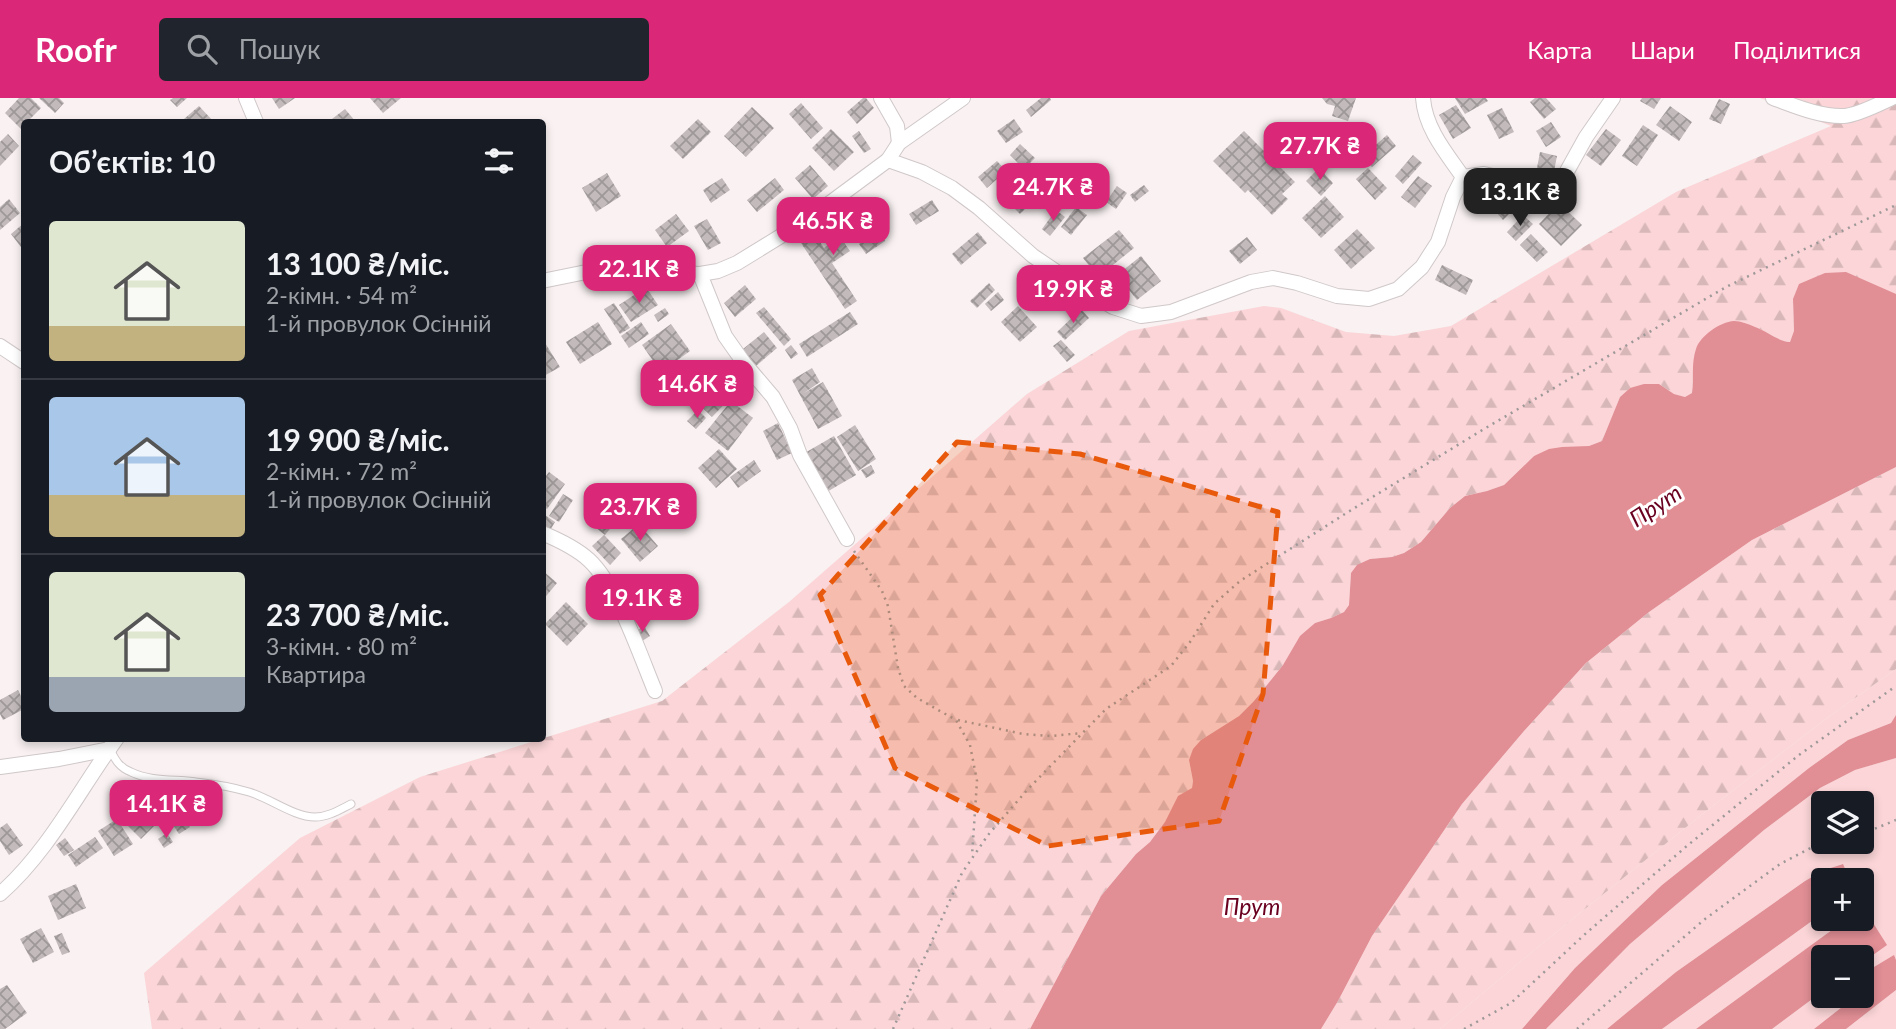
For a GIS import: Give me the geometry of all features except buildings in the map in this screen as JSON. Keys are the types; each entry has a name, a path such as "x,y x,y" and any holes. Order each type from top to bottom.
{"street":[{"path":"246,98 255,119"},
{"path":"881,98 897,126 899,144"},
{"path":"546,280 601,269 700,274 718,271 737,263 807,220 888,160 899,144 963,98"},
{"path":"1423,98 1424,111 1439,143 1463,177"},
{"path":"1463,177 1484,174 1506,179 1528,192 1544,196 1556,191 1586,137 1613,98"},
{"path":"1773,98 1814,112 1845,116 1892,98"},
{"path":"888,160 922,172 952,188 1033,256 1113,307 1141,316 1171,312 1251,282 1273,278 1337,296 1369,299 1398,289 1422,267 1438,242 1453,197 1463,177"},
{"path":"700,274 724,337 773,397 806,466 847,539"},
{"path":"0,346 21,360"},
{"path":"546,535 567,544 591,561 610,586 655,691"},
{"path":"0,766 59,759 113,744"},
{"path":"0,894 10,886 43,845 113,744"}],"lane":[{"path":"113,744 117,763 131,772 163,780 194,781 231,787 312,817 327,816 351,804"}],"path":[{"path":"893,1029 962,873 988,835 1106,709 1171,666 1214,604 1240,581 1484,429 1726,287 1896,205"},
{"path":"847,539 882,591 888,606 898,668 904,687 917,698 956,720 1023,734 1051,736 1082,733"},
{"path":"1464,1029 1511,1003 1584,935 1688,845 1800,755 1896,686"},
{"path":"956,720 970,745 977,781 972,859"},
{"path":"1874,829 1896,820"},
{"path":"1577,1029 1705,919 1780,864 1811,848"}],"highlighted area":[{"path":"957,442 1080,454 1278,512 1263,694 1219,821 1048,846 895,768 820,595"}],"green space":[{"path":"1760,98 1896,98 1896,294 1793,299 1794,332 1790,342 1782,341 1758,328 1693,367 1692,393 1685,397 1674,394 1659,384 1630,388 1620,397 1602,441 1534,456 1504,485 1465,496 1450,508 1421,542 1404,553 1370,559 1351,573 1349,605 1344,612 1315,623 1300,637 1283,665 1254,701 1239,716 1201,740 1189,760 1192,788 1150,842 1136,854 1101,896 1030,1029 152,1029 144,973 300,838 420,777 531,742 546,742 546,737 662,701 789,602 1027,394 1129,331 1264,306 1281,308 1346,332 1394,336 1451,326 1676,192 1831,126"},
{"path":"1896,467 1896,669 1827,718 1705,812 1440,1029 1321,1029 1372,936 1462,804 1586,663 1649,612 1752,540"},
{"path":"1896,669 1896,715 1891,723 1848,740 1662,885 1575,968 1522,1029 1440,1029 1705,812 1827,718"},
{"path":"1896,758 1896,960 1894,956 1874,977 1874,954 1886,945 1874,926 1874,868 1844,868 1842,864 1830,868 1811,868 1811,878 1676,972 1607,1029 1546,1029 1630,944 1764,830 1811,795 1811,854 1874,854 1874,791 1816,791 1855,770"},
{"path":"1811,922 1811,931 1831,931 1696,1029 1662,1029"},
{"path":"1896,990 1896,1029 1846,1029 1874,1008"},
{"path":"1811,1000 1811,1008 1841,1008 1814,1029 1772,1029"}],"water":[{"name":"Прут","path":"1846,272 1896,294 1896,467 1752,540 1649,612 1586,663 1462,804 1372,936 1321,1029 1030,1029 1101,896 1136,854 1150,842 1165,822 1178,796 1192,788 1189,760 1193,749 1201,740 1239,716 1254,701 1283,665 1300,636 1315,623 1344,612 1349,605 1351,573 1357,565 1370,559 1404,553 1421,542 1450,508 1465,496 1504,485 1534,456 1549,449 1589,446 1602,441 1620,397 1630,388 1659,384 1674,394 1685,397 1692,393 1696,349 1702,339 1717,327 1729,322 1739,322 1790,342 1794,331 1793,299 1799,284 1825,273"},
{"path":"1896,715 1896,758 1855,770 1816,791 1811,791 1811,795 1764,830 1630,944 1546,1029 1522,1029 1575,968 1662,885 1848,740 1891,723"},
{"path":"1811,878 1811,922 1662,1029 1607,1029 1676,972"},
{"path":"1874,924 1887,945 1874,954 1874,945 1811,945 1831,931 1874,931"},
{"path":"1811,945 1811,1000 1772,1029 1696,1029"},
{"path":"1894,955 1896,990 1874,1007 1874,967"},
{"path":"1841,1008 1873,1008 1846,1029 1814,1029"}]}
